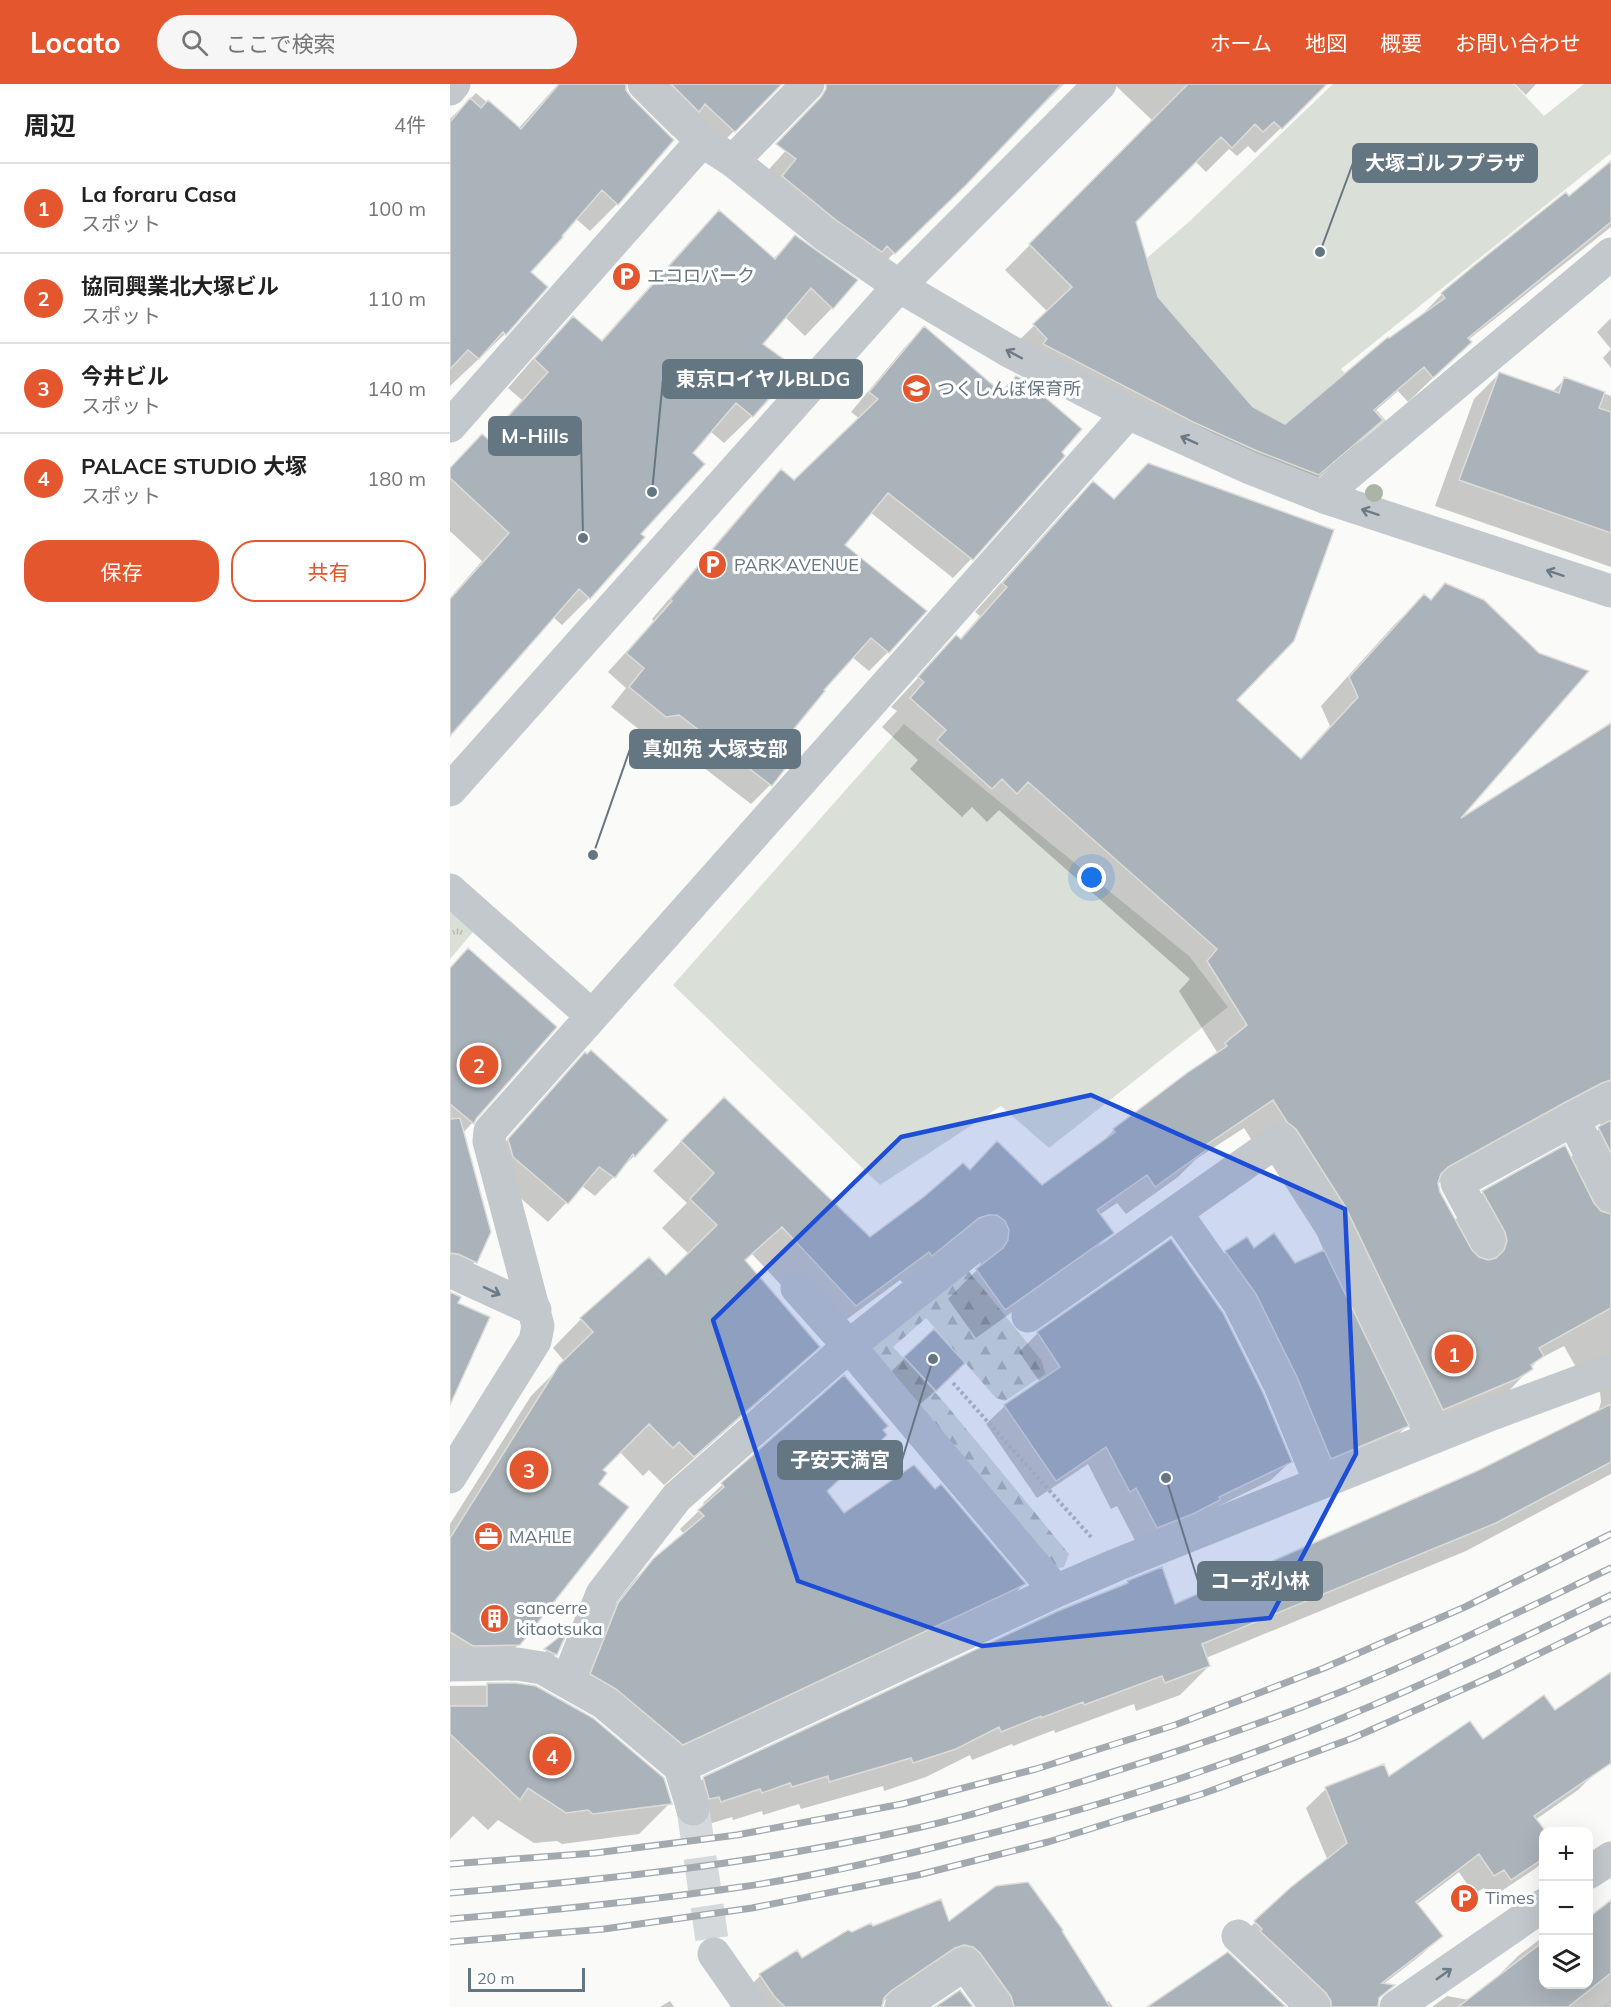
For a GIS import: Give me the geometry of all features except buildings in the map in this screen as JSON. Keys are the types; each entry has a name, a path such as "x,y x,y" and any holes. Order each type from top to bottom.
{"street":[{"path":"450,89 454,84"},
{"path":"644,84 702,141 733,161 825,235 899,286 1009,351 1128,413 1250,468 1324,497 1611,591"},
{"path":"733,161 808,84"},
{"path":"450,790 899,286 1100,84"},
{"path":"450,426 702,141"},
{"path":"1324,497 1343,478 1611,254"},
{"path":"450,1477 535,1341 538,1326 489,1141 490,1131 1128,413"},
{"path":"450,890 591,1015"},
{"path":"1488,1241 1457,1183 1611,1099"},
{"path":"1573,1119 1611,1195"},
{"path":"1028,1316 1280,1139 1328,1214 1435,1437"},
{"path":"1176,1213 1239,1303 1280,1385 1320,1482"},
{"path":"567,1682 602,1594 677,1497 849,1346 991,1233"},
{"path":"450,1271 535,1310"},
{"path":"797,1288 849,1346 1056,1591"},
{"path":"680,1767 1116,1565 1320,1482 1611,1370"},
{"path":"450,1665 517,1664 542,1668 604,1703 680,1767 693,1809"},
{"path":"1396,2007 1539,1908"},
{"path":"1238,1936 1313,2007"},
{"path":"714,1954 751,2007"},
{"path":"901,2007 965,1964 996,2007"}],"path":[{"path":"953,1383 1116,1565"},
{"path":"1605,2007 1611,2002"}],"highlighted area":[{"path":"1091,1095 1345,1209 1356,1454 1270,1618 982,1646 798,1581 713,1320 901,1137"}],"green space":[{"path":"1333,84 1514,84 1544,116 1584,84 1611,84 1611,153 1341,369 1390,425 1319,480 1256,456 1053,350 1117,284 1191,220"},
{"path":"904,724 1189,956 1228,1007 1049,1148 1001,1106 880,1185 673,985"},
{"path":"450,912 473,932 450,959"},
{"path":"958,1258 1042,1361 1045,1374 1005,1401 996,1398 926,1318 893,1347 944,1402 1069,1554 1064,1567 1050,1570 857,1339"}],"tunnel":[{"path":"693,1809 714,1954"}],"railway":[{"path":"450,1864 595,1853 737,1835 902,1804 1036,1769 1175,1725 1324,1668 1465,1607 1611,1534"},
{"path":"450,1893 678,1870 734,1862 847,1843 989,1809 1172,1753 1301,1707 1438,1650 1611,1568"},
{"path":"450,1919 632,1901 769,1883 883,1860 1054,1817 1168,1783 1355,1713 1458,1668 1611,1595"},
{"path":"450,1942 604,1929 752,1908 918,1875 1048,1842 1202,1794 1353,1738 1497,1674 1611,1619"}],"place":[{"name":"大塚ゴルフプラザ","path":"1320,252"},
{"name":"エコロパーク","path":"626,276"},
{"name":"つくしんぼ保育所","path":"916,389"},
{"name":"東京ロイヤルBLDG","path":"652,492"},
{"name":"M-Hills","path":"583,538"},
{"name":"PARK AVENUE","path":"713,565"},
{"name":"真如苑 大塚支部","path":"593,855"},
{"name":"協同興業北大塚ビル","path":"479,1065"},
{"name":"La foraru Casa","path":"1454,1354"},
{"name":"子安天満宮","path":"933,1359"},
{"name":"今井ビル","path":"529,1470"},
{"name":"コーポ小林","path":"1166,1478"},
{"name":"MAHLE","path":"488,1537"},
{"name":"sancerre kitaotsuka","path":"495,1618"},
{"name":"PALACE STUDIO 大塚","path":"552,1756"},
{"name":"Times","path":"1464,1898"}]}
